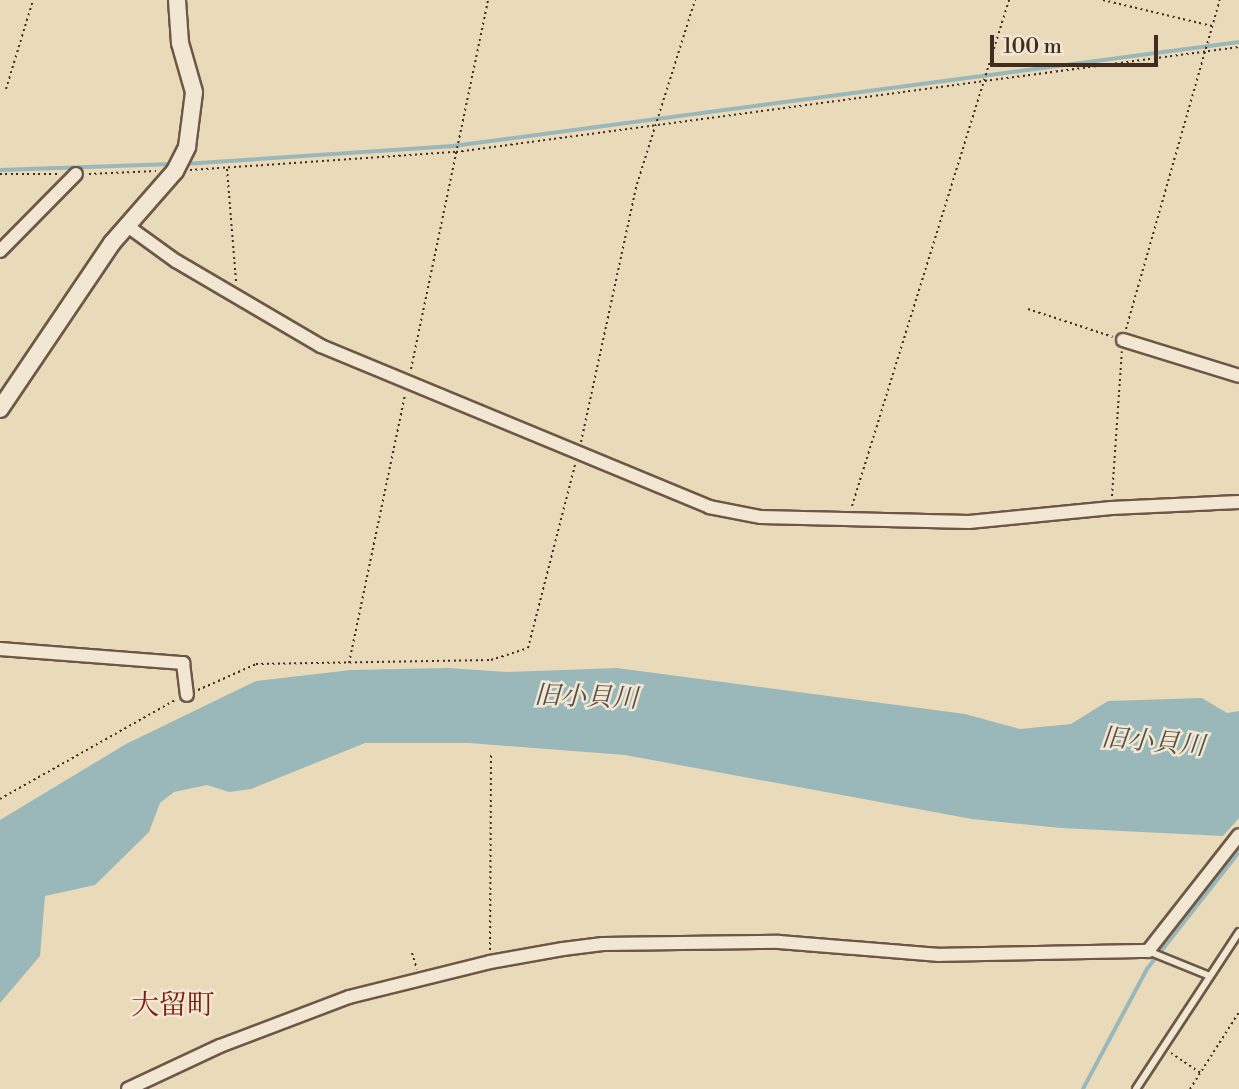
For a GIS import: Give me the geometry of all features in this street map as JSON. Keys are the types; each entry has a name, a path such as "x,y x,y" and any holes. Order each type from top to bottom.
{"street":[{"path":"0,409 127,225 175,171 187,147 194,111 177,0"},
{"path":"0,251 76,174"},
{"path":"127,225 238,298 321,345 579,449 662,491 709,507 761,517 988,522 1111,508 1239,502"},
{"path":"1123,340 1239,376"},
{"path":"0,649 183,663 187,695"},
{"path":"128,1089 284,1020 349,997 490,962 603,944 790,943 958,956 1008,951 1148,951 1239,835"}],"lane":[{"path":"1136,1089 1207,975 1239,932"},
{"path":"1148,951 1207,975"}],"path":[{"path":"6,89 33,0"},
{"path":"349,663 488,0"},
{"path":"0,799 187,695 256,664 491,660 528,648 579,449 637,184 695,0"},
{"path":"848,517 1009,0"},
{"path":"1103,0 1213,26"},
{"path":"1111,508 1123,340 1220,0"},
{"path":"0,174 175,171 456,152 1239,47"},
{"path":"227,168 238,298"},
{"path":"1028,309 1123,340"},
{"path":"490,962 491,754"},
{"path":"412,953 420,980"},
{"path":"1191,1089 1239,1012"},
{"path":"1167,1051 1201,1073"}],"water":[{"name":"旧小貝川","path":"448,668 507,672 617,668 965,714 1020,729 1071,724 1108,701 1202,698 1227,713 1239,711 1239,818 1223,836 1061,828 972,819 625,755 469,743 365,743 251,789 229,792 207,785 174,792 160,803 149,832 95,885 45,896 40,956 0,1003 0,820 126,744 256,681 351,670"}],"waterway":[{"path":"184,164 453,146 1239,42"},
{"path":"0,170 173,164"},
{"path":"1083,1089 1147,969 1239,852"}],"district":[{"name":"大留町","path":"173,1006"}]}
